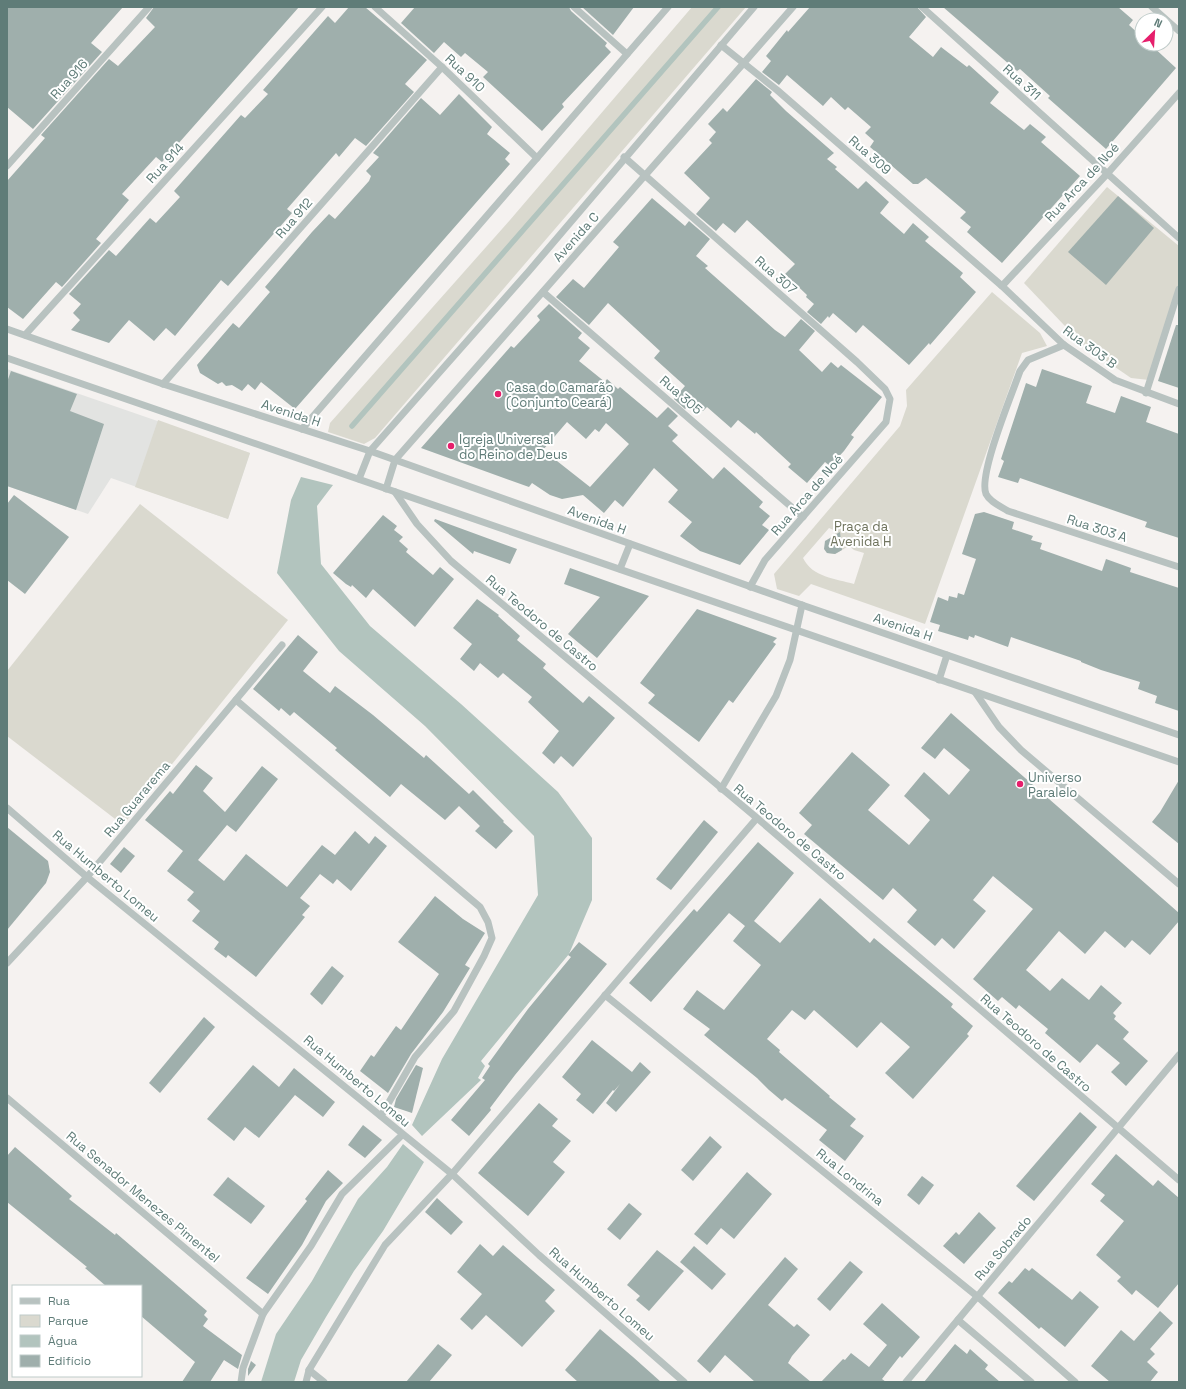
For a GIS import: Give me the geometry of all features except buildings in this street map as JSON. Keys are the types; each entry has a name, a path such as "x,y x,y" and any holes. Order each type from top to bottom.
{"street":[{"name":"Rua 916","path":"7,166 149,7"},
{"name":"Rua 914","path":"24,335 322,7"},
{"name":"Rua 910","path":"376,7 442,67 537,158"},
{"path":"574,7 627,54"},
{"path":"302,429 668,7"},
{"name":"Avenida C","path":"360,479 370,451 528,271 624,157 754,7"},
{"name":"Avenida C","path":"386,489 395,460 646,177 793,7"},
{"name":"Rua 311","path":"922,7 1179,238"},
{"path":"1152,7 1179,31"},
{"name":"Rua 309","path":"720,45 777,90 1002,286"},
{"name":"Rua 912","path":"163,384 442,67"},
{"name":"Rua Arca de Noé","path":"1002,286 1107,174 1179,94"},
{"name":"Rua 307","path":"624,157 885,389 890,399 886,422"},
{"name":"Rua 303 B","path":"1002,286 1064,345 1115,380 1179,404"},
{"path":"1146,392 1179,289"},
{"name":"Rua 305","path":"543,292 803,517"},
{"name":"Avenida H","path":"7,329 163,384 370,451 750,587 1179,735"},
{"name":"Rua 303 A","path":"1064,345 1028,360 1020,370 987,466 984,485 987,495 993,502 1008,511 1179,568"},
{"path":"7,358 1179,762"},
{"name":"Rua Arca de Noé","path":"750,587 765,560 886,422"},
{"name":"Rua Teodoro de Castro","path":"395,492 417,524 451,561 757,818 1179,1180"},
{"path":"620,569 630,544"},
{"path":"721,789 776,696 790,660 802,605"},
{"name":"Rua Guararema","path":"7,963 87,877 282,645"},
{"path":"939,680 947,655"},
{"path":"975,692 999,726 1021,750 1179,884"},
{"path":"236,700 480,907 488,922 492,938 484,956 454,1011 415,1057 381,1116"},
{"name":"Rua Humberto Lomeu","path":"7,808 87,877 381,1116 402,1135 452,1174 539,1255 684,1382"},
{"path":"306,1382 309,1370 386,1245 452,1174 757,818"},
{"name":"Rua Londrina","path":"605,995 978,1297 1075,1382"},
{"name":"Rua Sobrado","path":"906,1382 1179,1055"},
{"name":"Rua Senador Menezes Pimentel","path":"7,1098 263,1314"},
{"path":"241,1382 243,1368 263,1314 311,1246 342,1194 402,1135"},
{"path":"958,1320 1031,1382"},
{"path":"309,1370 324,1382"}],"shaded area":[{"path":"7,369 250,453 228,519 111,478 88,514 7,486"}],"green space":[{"path":"692,7 746,7 375,438 364,444 328,432 330,423 510,220"},
{"path":"1107,187 1179,246 1179,285 1149,380 1131,378 1083,345 1024,283"},
{"name":"Praça da Avenida H","path":"992,292 1040,333 1047,346 1022,353 925,624 811,584 799,596 777,589 774,574 900,426 907,406 906,390","holes":["829,528 836,531 835,535 825,543 825,550 827,553 835,554 849,546 854,550 864,553 854,584 832,579 818,573 812,569 803,558"]},
{"path":"158,420 250,453 228,519 135,487"},
{"path":"140,504 288,620 123,825 7,736 7,671"}],"water":[{"path":"301,477 333,485 317,506 321,564 370,626 461,704 558,792 592,838 592,900 569,954 481,1061 485,1066 478,1078 481,1080 422,1136 412,1125 442,1059 538,895 534,836 425,726 339,651 277,573 291,500"},
{"path":"403,1144 424,1162 383,1231 354,1271 326,1317 301,1360 294,1382 261,1382 276,1334 312,1281 358,1199 387,1167"}],"waterway":[{"path":"352,426 718,7"}],"place":[{"name":"Casa do Camarão (Conjunto Ceará)","path":"498,394"},
{"name":"Igreja Universal do Reino de Deus","path":"451,446"},
{"name":"Universo Paralelo","path":"1020,784"}]}
